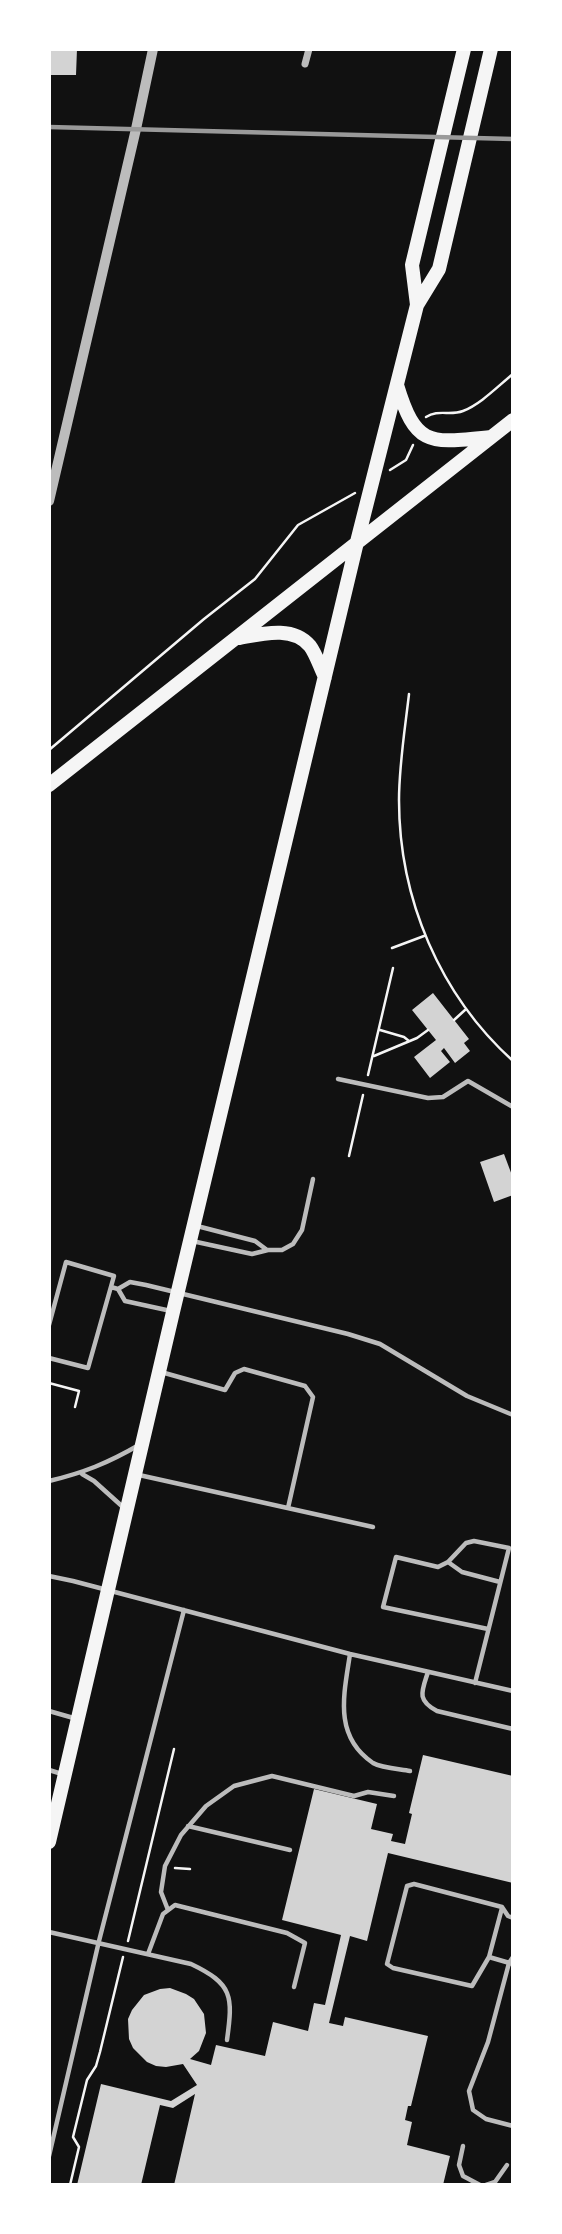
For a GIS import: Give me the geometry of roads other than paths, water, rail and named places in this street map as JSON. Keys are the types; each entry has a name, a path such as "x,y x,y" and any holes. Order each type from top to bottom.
{"main road":[{"path":"417,305 412,265 464,49"},
{"path":"49,1842 357,542 417,305 439,269 491,49"},
{"path":"397,385 405,412 418,432 425,437 445,440 492,436"},
{"path":"49,785 513,421"},
{"path":"234,639 265,632 297,636 308,643 325,677"}],"street":[{"path":"49,501 153,49"},
{"path":"305,64 309,49"}],"lane":[{"path":"338,1079 428,1098 443,1097 468,1081 513,1107"},
{"path":"190,1240 251,1254 282,1250 293,1244 302,1230 313,1178"},
{"path":"194,1226 255,1241 268,1250"},
{"path":"49,1325 66,1262 114,1276 88,1368 49,1358"},
{"path":"118,1289 130,1282 178,1292 380,1344 467,1396 513,1415"},
{"path":"111,1287 118,1289 125,1301 173,1312"},
{"path":"159,1372 225,1390 235,1373 244,1369 305,1386 313,1397 288,1508"},
{"path":"49,1481 81,1473 113,1460 142,1443"},
{"path":"81,1473 94,1481 126,1511"},
{"path":"135,1474 373,1527"},
{"path":"475,1683 509,1548 474,1541 466,1543 448,1562 438,1567 396,1557 383,1607 488,1629"},
{"path":"448,1562 462,1572 500,1581"},
{"path":"49,1576 350,1654 513,1691"},
{"path":"49,2156 99,1943 184,1611"},
{"path":"350,1654 342,1706 350,1741 375,1764 410,1771"},
{"path":"428,1672 422,1690 422,1700 427,1706 437,1711 513,1729"},
{"path":"49,1711 77,1719"},
{"path":"49,1770 65,1774"},
{"path":"168,1910 161,1892 164,1868 181,1835 206,1806 234,1786 272,1776 354,1796 368,1792 394,1796"},
{"path":"188,1826 289,1850"},
{"path":"502,1907 489,1958 472,1986 393,1968 387,1964 407,1886 414,1884 502,1907 508,1916 513,1918"},
{"path":"148,1954 163,1914 175,1905 287,1933 305,1943 294,1987"},
{"path":"49,1932 191,1964 212,1974 227,1991 231,2007 227,2040"},
{"path":"513,1957 488,2042 469,2091 473,2110 486,2119 513,2126"},
{"path":"489,1958 511,1963"},
{"path":"463,2146 459,2165 463,2176 480,2185"},
{"path":"485,2185 495,2182 507,2165"}],"railway":[{"path":"49,127 513,139"}]}
